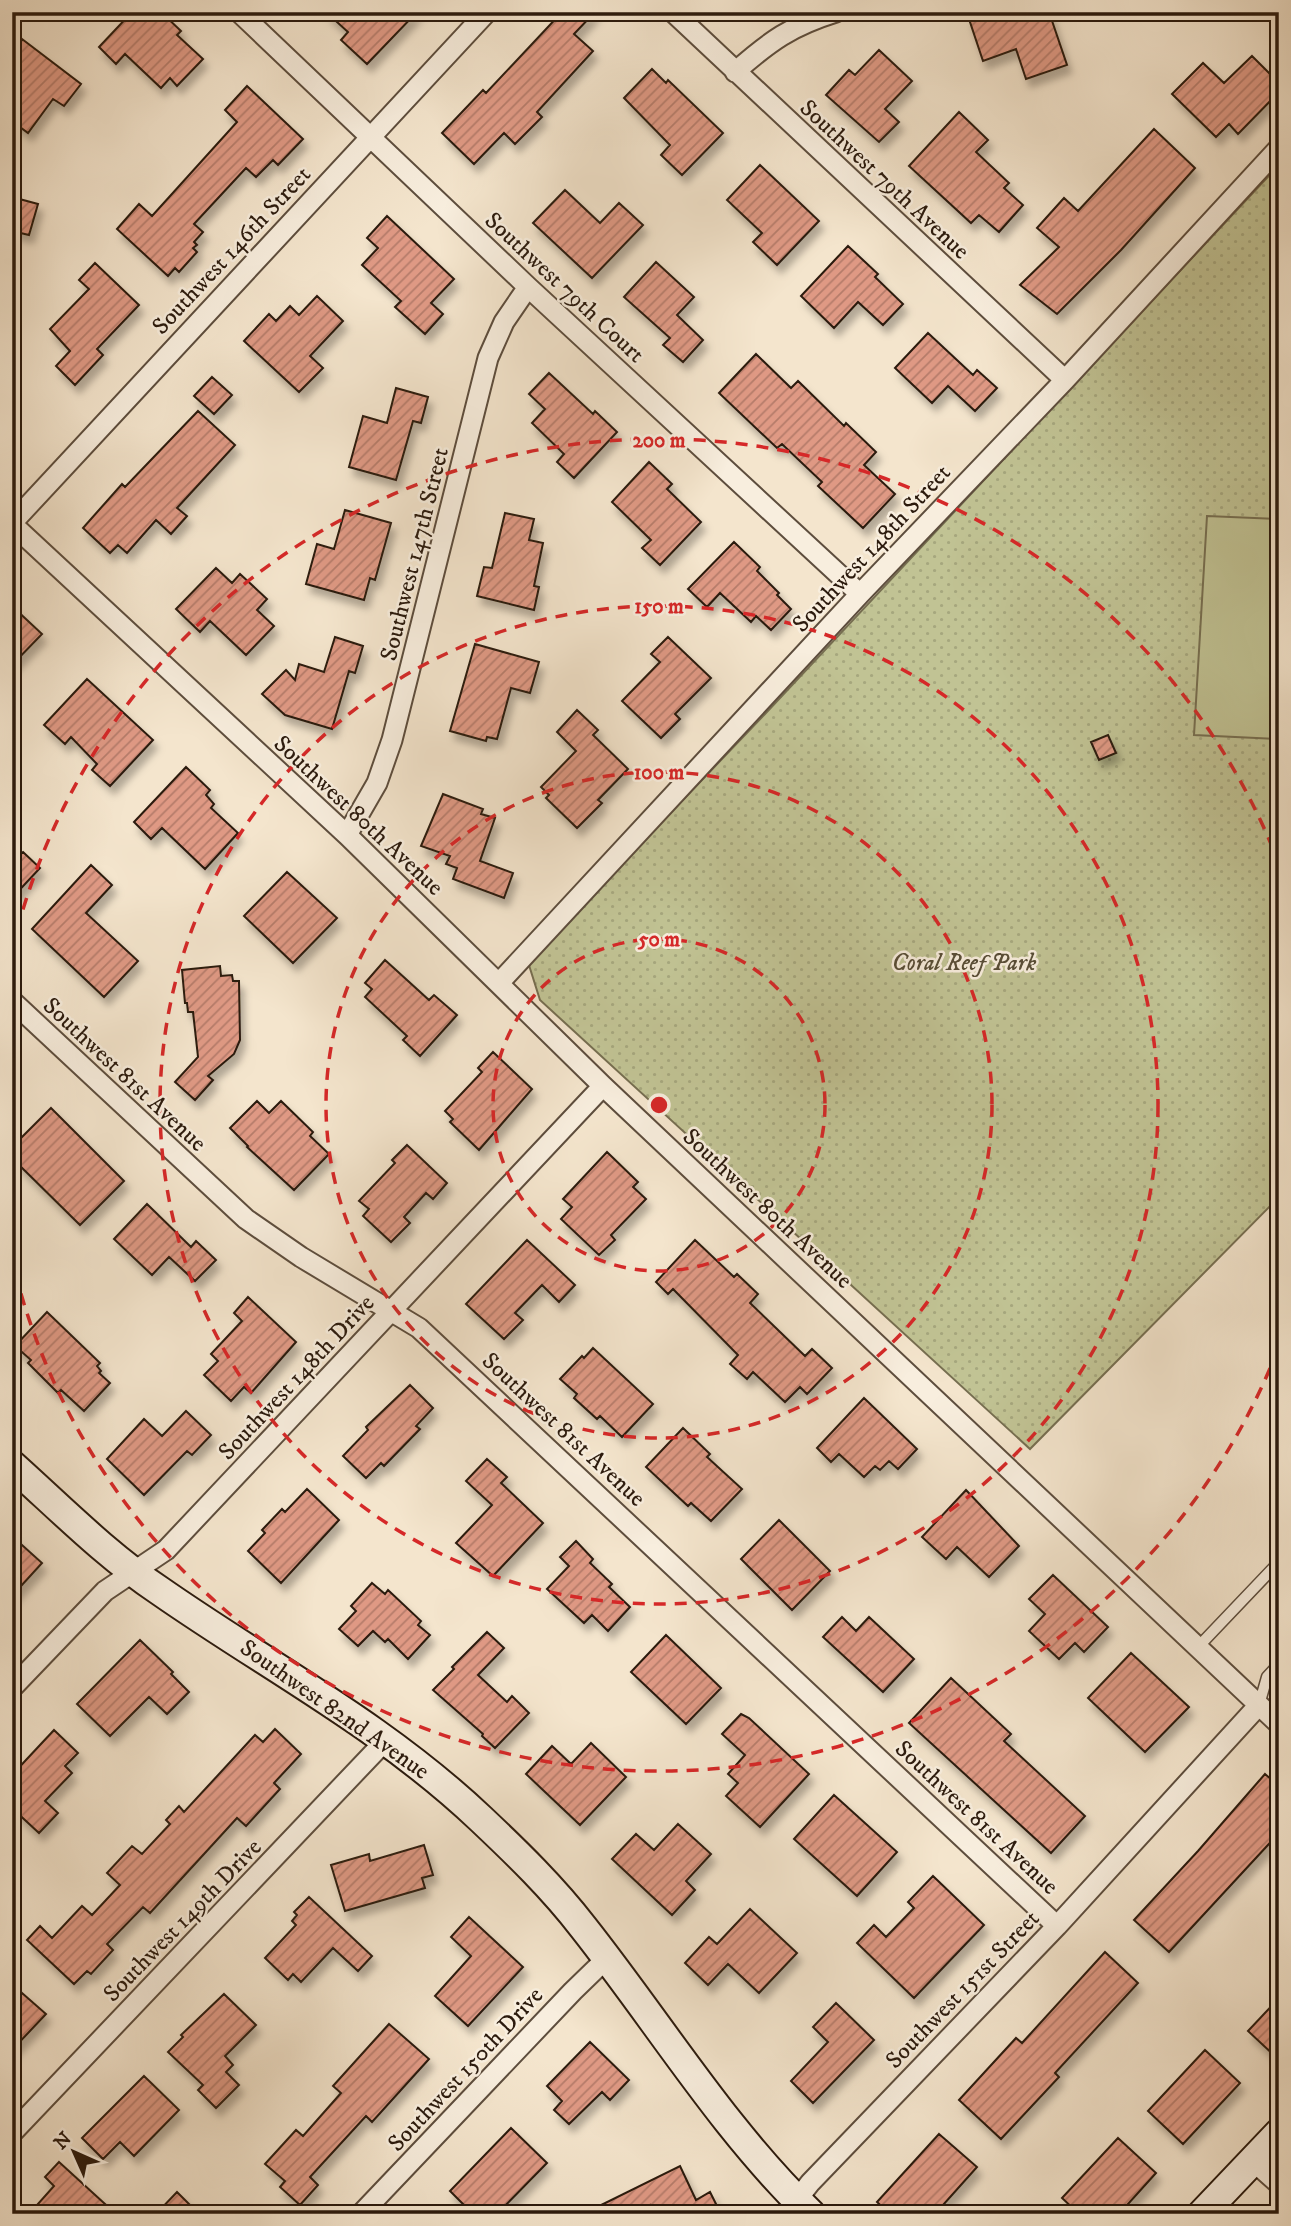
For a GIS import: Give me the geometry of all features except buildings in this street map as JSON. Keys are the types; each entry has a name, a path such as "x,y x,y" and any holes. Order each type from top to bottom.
{"street":[{"name":"Southwest 79th Court","path":"239,12 528,287 860,594"},
{"name":"Southwest 146th Street","path":"12,523 487,12"},
{"name":"Southwest 79th Avenue","path":"673,12 1065,380"},
{"path":"735,72 786,31 836,12"},
{"name":"Southwest 148th Street","path":"499,983 1279,148"},
{"name":"Southwest 147th Street","path":"347,835 377,783 392,740 488,358 504,322 528,287"},
{"name":"Southwest 80th Avenue","path":"12,523 347,835 604,1086 1279,1724"},
{"name":"Southwest 81st Avenue","path":"12,1001 246,1219 301,1257 419,1328 1057,1926"},
{"name":"Southwest 148th Drive","path":"12,1688 105,1591 166,1550 604,1086"},
{"name":"Southwest 82nd Avenue","path":"12,1465 92,1538 134,1572 386,1740 453,1793 509,1846 576,1919 713,2104 798,2209"},
{"name":"Southwest 151st Street","path":"798,2209 1259,1705"},
{"name":"Southwest 149th Drive","path":"12,2133 386,1740"},
{"name":"Southwest 150th Drive","path":"361,2214 573,1990 606,1959"},
{"path":"1202,2214 1279,2133"},
{"path":"1253,2161 1279,2184"}],"lane":[{"path":"1199,1646 1279,1562"},
{"path":"1259,1705 1267,1676 1279,1664"}],"green space":[{"name":"Coral Reef Park","path":"1279,165 1279,1197 1030,1449 540,1000 528,962 765,714"},
{"path":"1207,516 1279,519 1279,739 1194,735"}]}
